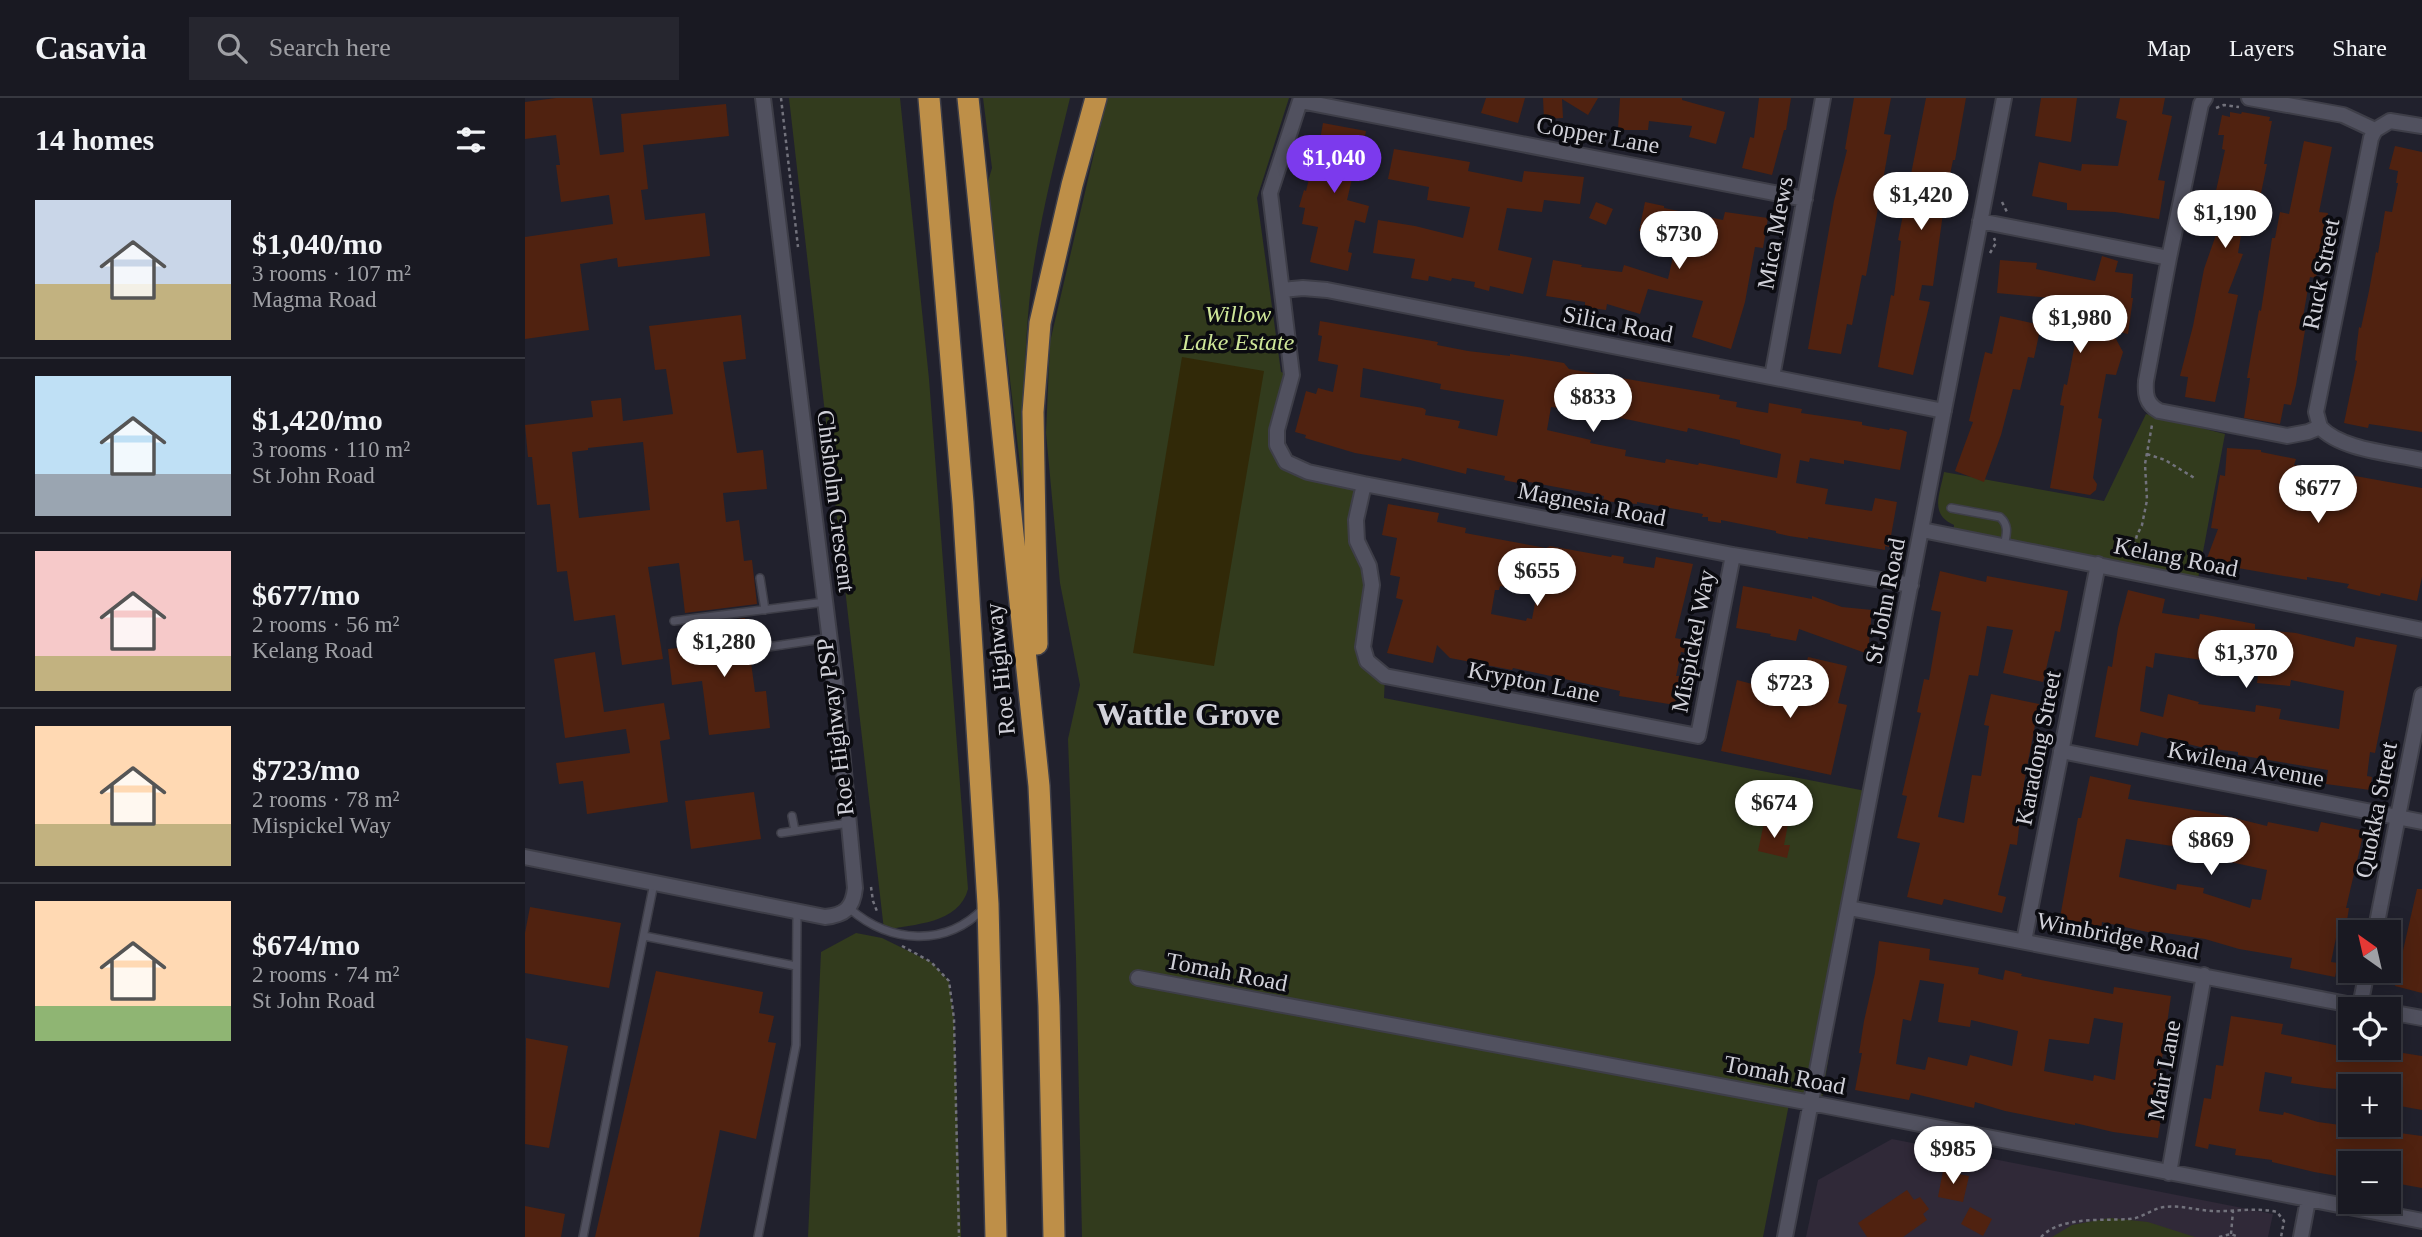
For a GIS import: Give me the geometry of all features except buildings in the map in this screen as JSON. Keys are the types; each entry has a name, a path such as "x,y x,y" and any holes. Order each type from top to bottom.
{"highway":[{"name":"Roe Highway","path":"929,98 963,503 988,904 996,1237"},
{"name":"Roe Highway","path":"968,98 1039,786 1049,1006 1054,1237"},
{"path":"1039,786 1034,412 1040,323 1072,185 1096,98"}],"street":[{"name":"Chisholm Crescent","path":"763,98 849,823 855,888 849,909"},
{"name":"Mica Mews","path":"1772,377 1823,98"},
{"name":"St John Road","path":"1785,1237 2004,98"},
{"path":"2205,98 2201,104 2169,258 2146,381 2146,398 2153,408 2287,436 2308,432 2320,426 2329,437 2347,444 2422,460"},
{"path":"2249,98 2343,115 2375,130 2390,121 2422,126"},
{"name":"Copper Lane","path":"1300,100 1805,198"},
{"path":"1282,290 1270,193 1300,100"},
{"name":"Ruck Street","path":"2320,426 2316,412 2371,138 2375,130"},
{"path":"1980,220 2169,258"},
{"name":"Silica Road","path":"1282,290 1327,290 1944,411"},
{"name":"Magnesia Road","path":"1282,290 1292,374 1277,430 1277,445 1286,462 1308,472 1364,484 1733,555 1911,585"},
{"name":"Krypton Lane","path":"1364,484 1356,530 1357,541 1369,566 1372,585 1363,647 1367,661 1385,677 1698,736"},
{"name":"Kelang Road","path":"1922,530 2422,630"},
{"name":"Mispickel Way","path":"1698,736 1733,555"},
{"name":"Karadong Street","path":"2024,941 2098,564"},
{"name":"Quokka Street","path":"2378,920 2422,695"},
{"name":"Kwilena Avenue","path":"2061,751 2422,822"},
{"path":"525,857 825,917 839,916 849,909"},
{"name":"Wimbridge Road","path":"1849,908 2338,1002"},
{"name":"Mair Lane","path":"2169,1173 2204,975"},
{"name":"Tomah Road","path":"1138,978 1811,1103 2422,1221"},
{"path":"2401,1014 2422,1018"},
{"path":"2301,1237 2308,1200"}],"lane":[{"path":"1951,508 2000,517 2006,523 2007,529 2003,548"},
{"path":"760,578 765,610"},
{"path":"674,621 825,603"},
{"path":"761,648 829,638"},
{"path":"793,816 795,831"},
{"path":"781,833 849,823"},
{"path":"583,1237 655,883"},
{"path":"849,909 864,921 884,930 929,937 954,929 977,915 988,904"},
{"path":"758,1237 796,1045 797,911"},
{"path":"644,936 796,966"}],"path":[{"path":"781,98 798,250"},
{"path":"2130,571 2147,500 2145,464 2153,408"},
{"path":"2147,454 2165,460 2196,479"},
{"path":"871,887 873,901 884,930 899,945 930,962 949,981 954,1019 959,1237"},
{"path":"2041,1237 2058,1226 2070,1223 2109,1218 2131,1219 2164,1207 2277,1212 2284,1222 2281,1237"},
{"path":"2231,1234 2233,1211"},
{"path":"2219,1237 2231,1234 2239,1237"}],"shaded area":[{"path":"1892,1139 2273,1214 2268,1237 1806,1237 1818,1180"}],"green space":[{"path":"789,98 900,98 929,379 968,889 963,901 945,916 921,924 884,930"},
{"path":"983,98 1070,98 1043,215 1031,286 1025,372 1026,515 987,185 992,168"},
{"name":"Willow Lake Estate","path":"1107,98 1289,98 1257,198 1281,372 1292,375 1277,430 1286,462 1364,484 1356,520 1369,566 1363,647 1385,676 1384,698 1871,792 1821,1105 1790,1099 1763,1237 1082,1237 1068,739 1080,685 1060,583 1046,433 1050,342"},
{"path":"2146,414 2225,434 2197,584 1953,536 1954,525 1941,515 1938,503 1944,472 2104,501"},
{"path":"856,933 882,938 931,962 949,981 954,1019 961,1237 808,1237 821,952"},
{"path":"2110,1218 2148,1222 2195,1237 2052,1237 2072,1225"}],"sand":[{"path":"1182,357 1264,371 1214,666 1133,653"}],"district":[{"name":"Wattle Grove","path":"1188,714"}]}
